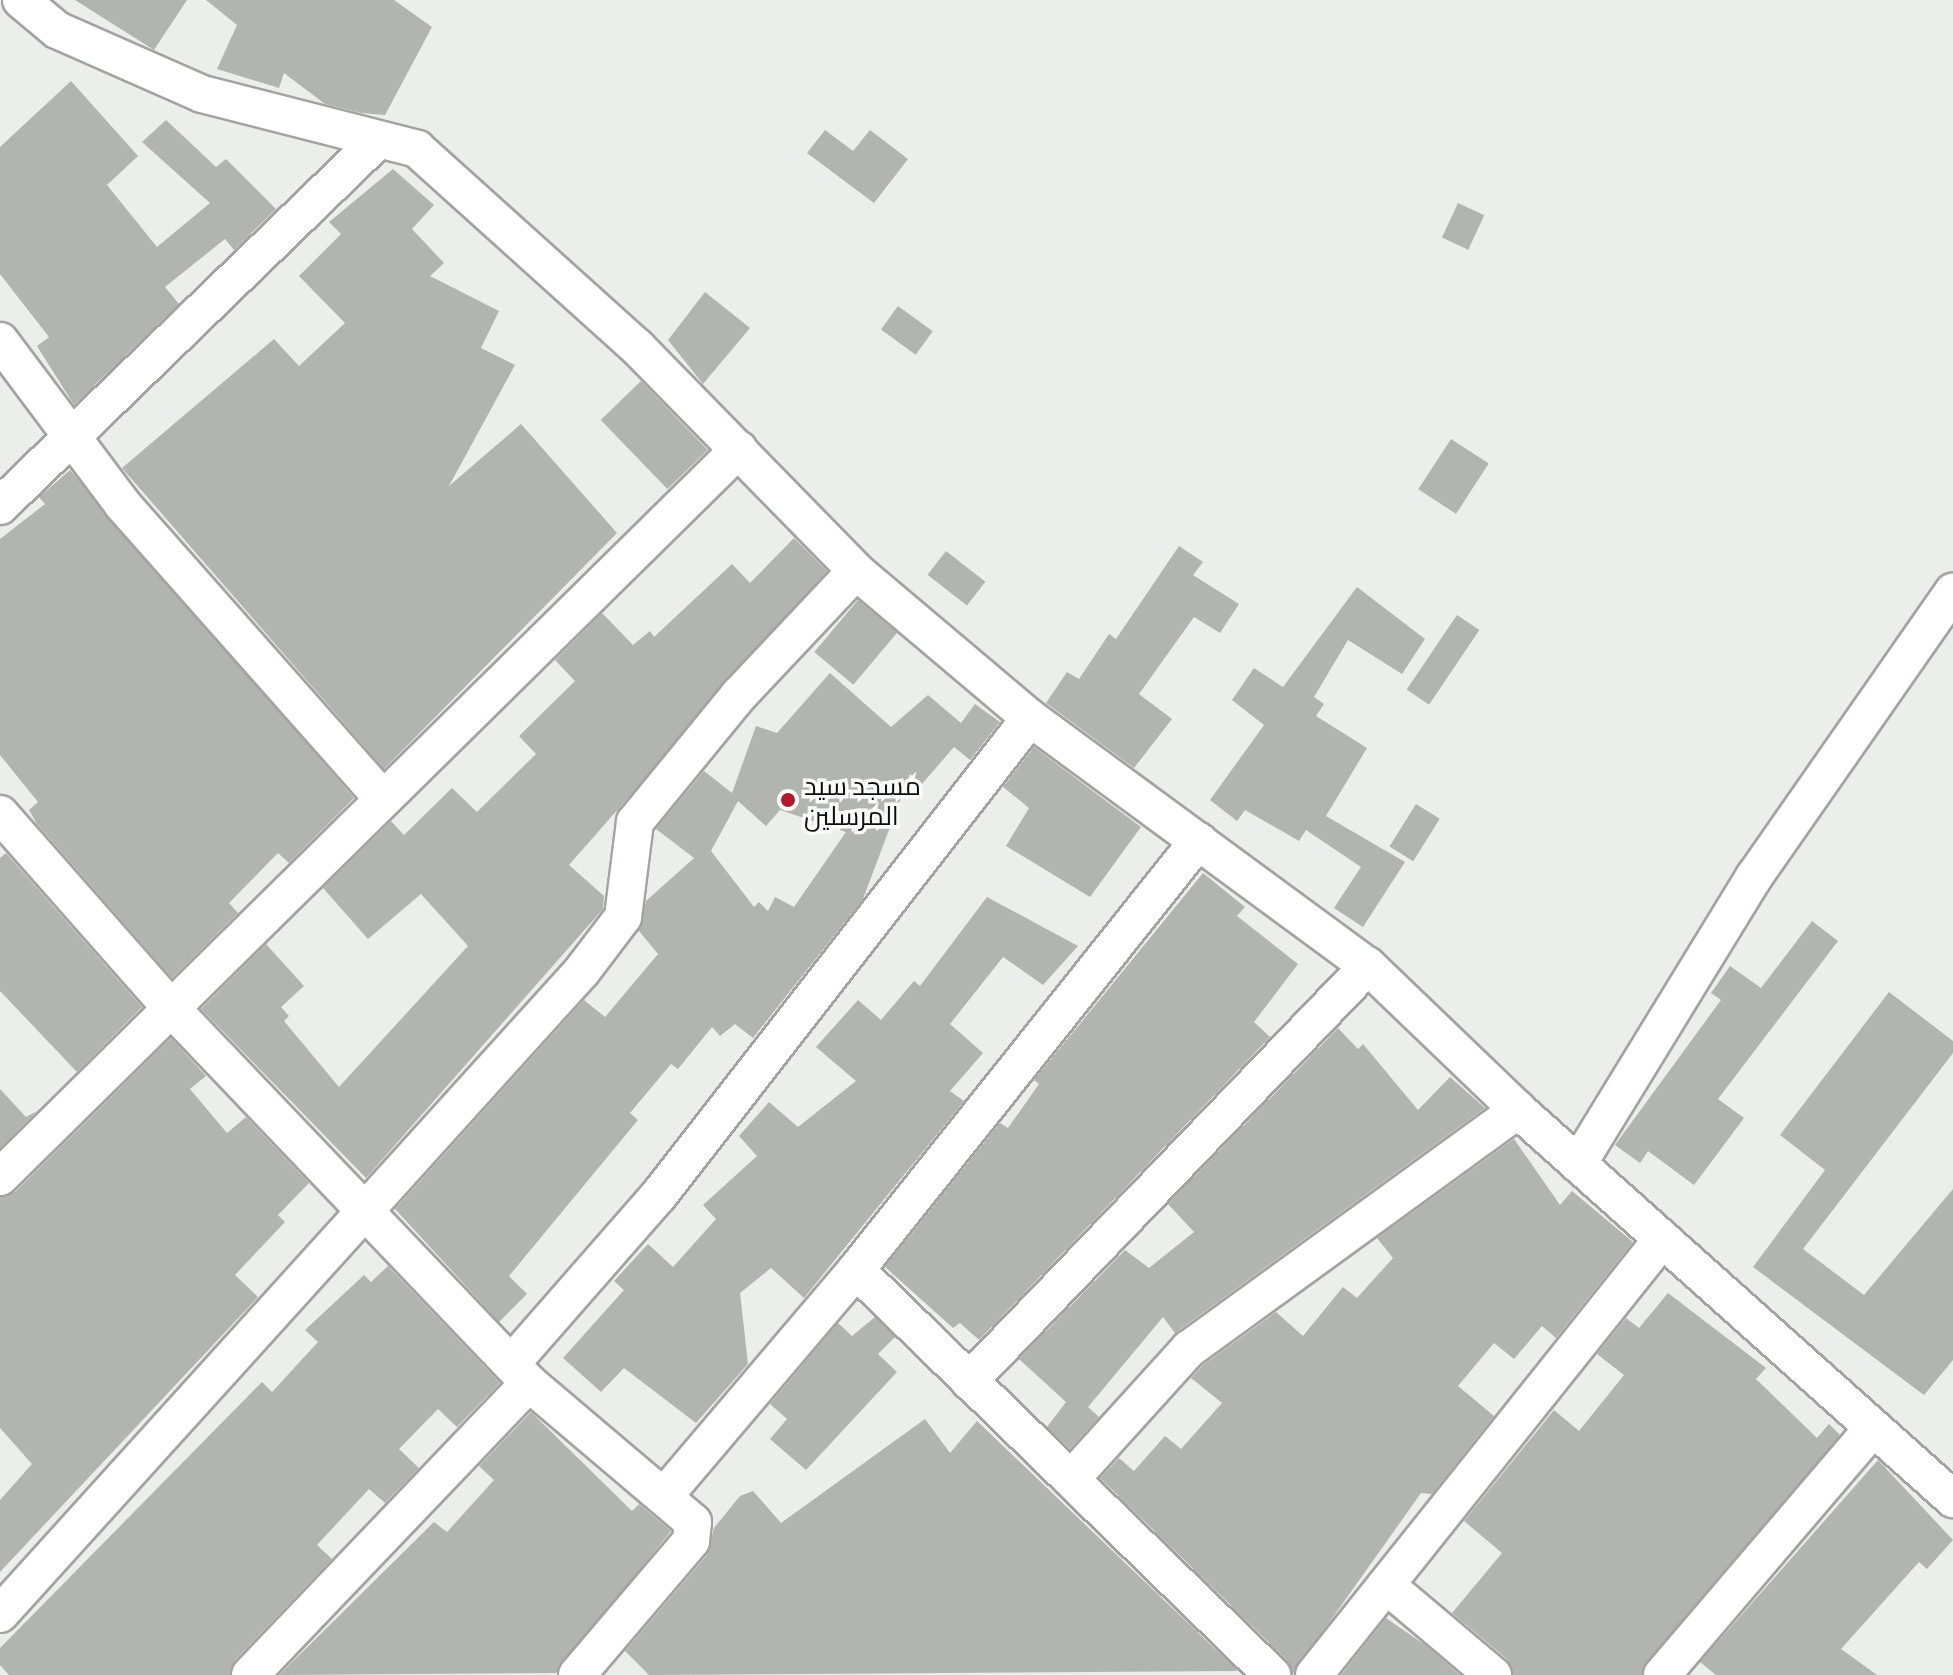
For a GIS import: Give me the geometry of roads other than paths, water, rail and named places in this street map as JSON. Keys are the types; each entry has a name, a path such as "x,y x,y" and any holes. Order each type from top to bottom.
{"street":[{"path":"21,0 57,30 126,65 202,94 337,123 376,142 417,149 739,449 856,571 1030,718 1368,966 1518,1110 1953,1499"},
{"path":"0,506 376,142"},
{"path":"0,341 75,434 123,505 382,798"},
{"path":"0,1177 739,449"},
{"path":"0,1614 582,971 623,917 635,822 739,695 856,571"},
{"path":"1578,1164 1754,877 1953,592"},
{"path":"250,1675 520,1374 1030,718"},
{"path":"0,814 172,1009 520,1374 666,1494 693,1522 691,1541 577,1675"},
{"path":"666,1494 856,1270 1198,841"},
{"path":"969,1381 1368,966"},
{"path":"1071,1479 1189,1349 1518,1110"},
{"path":"1314,1675 1662,1239"},
{"path":"856,1270 1272,1675"},
{"path":"1662,1675 1873,1428"},
{"path":"1386,1585 1493,1675"}],"place":[{"name":"مسجد سيد المرسلين","path":"788,800"}]}
